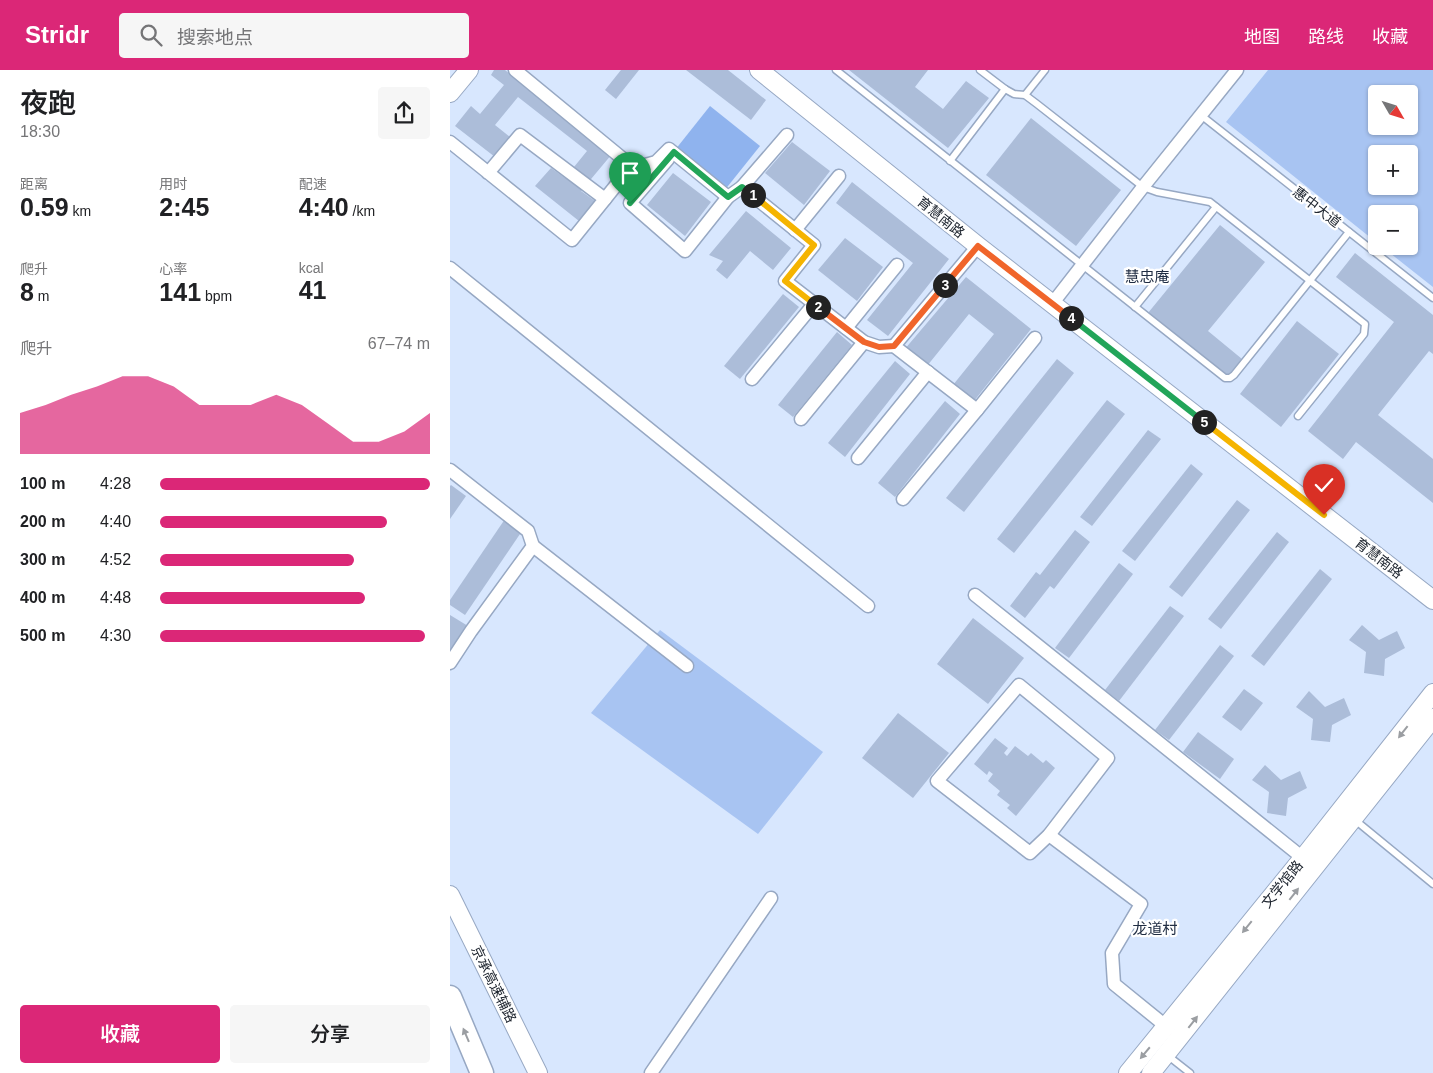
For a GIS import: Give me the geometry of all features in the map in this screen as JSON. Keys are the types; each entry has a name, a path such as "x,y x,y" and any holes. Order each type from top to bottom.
{"highway":[{"path":"450,997 482,1073"}],"street":[{"path":"450,76 457,70"},
{"path":"450,93 469,70"},
{"path":"515,70 634,168 656,162 669,149 728,197"},
{"name":"育慧南路","path":"760,70 978,246 1433,600"},
{"path":"1052,304 1081,264 1238,70"},
{"path":"488,173 520,135 605,199"},
{"path":"674,152 630,203 685,251 728,197 742,187 787,135"},
{"path":"450,142 572,240 621,178"},
{"path":"795,230 839,176"},
{"path":"742,187 814,245 785,281 864,342 879,347 894,346 977,410"},
{"path":"894,346 978,246"},
{"path":"846,328 897,265"},
{"path":"450,268 868,606"},
{"path":"752,379 814,304"},
{"path":"903,499 1035,338"},
{"path":"801,420 864,342"},
{"path":"858,458 928,372"},
{"path":"450,470 528,531 533,546 687,666"},
{"path":"450,663 471,630 533,546"},
{"path":"975,595 1303,858"},
{"path":"1019,685 1108,758 1050,835 1030,853 937,781 1019,685"},
{"name":"文学馆路","path":"1128,1073 1303,858 1433,693"},
{"name":"文学馆路","path":"1151,1073 1433,718"},
{"path":"1050,835 1141,904 1112,953 1114,984 1166,1027"},
{"name":"京承高速辅路","path":"450,895 538,1073"},
{"path":"652,1073 771,898"}],"lane":[{"path":"836,70 1225,378 1230,378 1234,375 1349,232"},
{"path":"980,70 1005,89 1014,94 1025,95 1143,187 1157,192 1210,202 1366,324 1364,334 1298,416"},
{"path":"1025,95 1045,70"},
{"path":"950,161 1005,89"},
{"name":"惠中大道","path":"1202,116 1433,298"},
{"path":"1134,307 1216,207"},
{"path":"1353,819 1433,884"},
{"path":"1166,1054 1190,1073"}],"shaded area":[{"path":"1268,70 1433,70 1433,287 1392,255 1418,255 1418,205 1368,205 1368,236 1226,122"},
{"path":"710,106 760,146 724,191 675,150"},
{"path":"660,630 823,752 758,834 591,713"}],"building":[{"path":"494,70 505,70 612,154 581,191 595,201 579,221 535,186 551,168 565,178 587,151 518,97 495,125 510,137 495,157 455,126 471,106 480,114 504,85 491,75"},
{"path":"621,70 639,70 616,99 605,90"},
{"path":"686,70 728,70 766,100 751,120"},
{"path":"849,70 928,70 915,87 943,109 966,81 989,98 948,148"},
{"path":"1031,118 1121,190 1076,246 986,175"},
{"path":"792,142 830,171 804,205 765,173"},
{"path":"673,173 711,202 685,236 647,205"},
{"path":"852,182 949,259 888,336 867,320 913,263 836,203"},
{"path":"746,211 791,248 773,270 750,251 727,279 716,270 723,261 709,255"},
{"path":"1220,225 1265,262 1208,331 1242,359 1227,377 1148,313"},
{"path":"845,238 883,267 857,301 818,270"},
{"path":"1355,253 1433,315 1433,354 1429,351 1378,415 1433,459 1433,503 1356,442 1343,459 1308,431 1394,322 1336,277"},
{"path":"966,277 1031,329 974,401 953,385 994,334 969,314 927,366 904,350"},
{"path":"783,294 799,307 740,379 724,366"},
{"path":"1297,321 1339,354 1281,427 1240,394"},
{"path":"837,332 852,345 793,417 778,405"},
{"path":"1057,359 1074,373 964,512 946,498"},
{"path":"895,361 910,374 845,457 828,443"},
{"path":"1107,400 1125,414 1014,553 997,539"},
{"path":"945,401 960,414 895,497 878,483"},
{"path":"1148,430 1161,439 1092,526 1080,517"},
{"path":"1191,464 1203,474 1135,561 1122,551"},
{"path":"450,486 466,496 450,519"},
{"path":"1237,500 1250,510 1182,597 1169,587"},
{"path":"505,519 522,531 465,615 450,605 450,600"},
{"path":"1075,530 1090,542 1054,589 1050,586 1025,618 1010,606 1036,572 1040,575"},
{"path":"1277,532 1289,542 1221,629 1208,619"},
{"path":"1119,563 1133,574 1069,658 1055,648"},
{"path":"1320,569 1332,579 1264,666 1251,656"},
{"path":"1170,606 1184,616 1119,701 1105,690"},
{"path":"450,615 468,626 450,652"},
{"path":"973,618 1024,658 988,704 937,664"},
{"path":"1362,625 1379,640 1397,631 1405,648 1385,659 1384,676 1364,673 1366,652 1349,640"},
{"path":"1220,645 1234,656 1169,740 1155,730"},
{"path":"1244,689 1263,703 1241,731 1222,717"},
{"path":"1309,691 1325,707 1344,698 1351,715 1332,725 1330,742 1311,740 1313,719 1296,707"},
{"path":"898,713 949,753 913,798 862,758"},
{"path":"1198,732 1234,759 1220,779 1183,752"},
{"path":"995,738 1008,748 1004,753 1007,756 1015,746 1028,756 1031,753 1043,763 1046,760 1055,768 1016,816 1007,808 1010,805 997,795 1000,791 988,781 993,774 989,771 987,775 974,764"},
{"path":"1265,765 1281,780 1300,771 1307,788 1288,798 1286,816 1267,813 1269,792 1252,780"}],"district":[{"name":"慧忠庵","path":"1147,277"},
{"name":"龙道村","path":"1155,929"}],"route":[{"path":"630,203 674,152 728,197 742,187 814,245 785,281 864,342 879,347 894,346 978,246 1324,515"}]}
